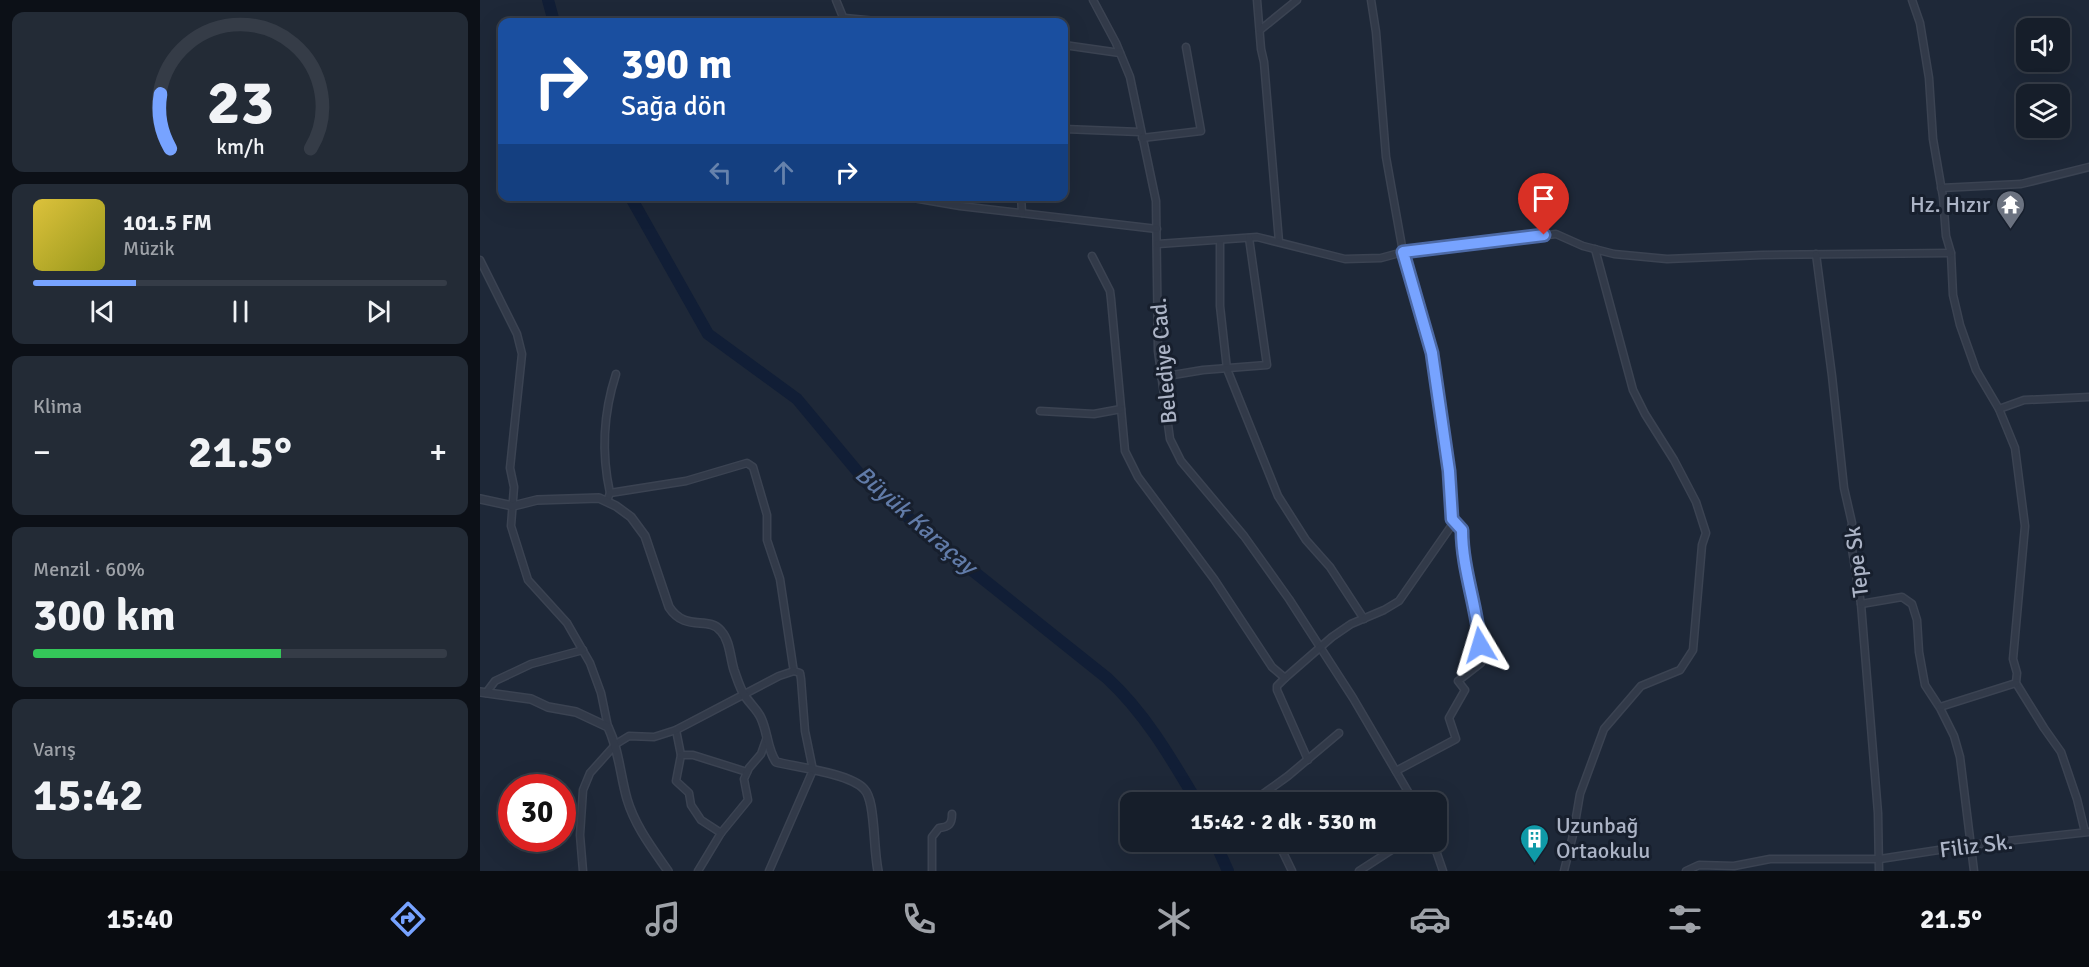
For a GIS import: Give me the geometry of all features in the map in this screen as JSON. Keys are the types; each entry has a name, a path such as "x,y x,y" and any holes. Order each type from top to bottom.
{"street":[{"path":"836,0 844,18"},
{"name":"Belediye Cad.","path":"1093,0 1130,77 1156,201 1158,328 1161,376 1170,439 1181,461 1244,536 1320,647 1408,792"},
{"path":"1257,0 1279,242"},
{"path":"1260,30 1298,0"},
{"path":"1371,0 1376,32 1386,157 1403,252 1432,353 1449,471 1452,519 1462,530 1462,547 1478,626 1481,663 1458,681 1465,690 1449,718 1456,739 1396,771"},
{"path":"1912,0 1920,23 1929,78 1933,139 1946,236 1951,253 1953,295 1960,325 1976,370 1999,409 2015,448 2025,526 2013,659 2017,673 2016,683 2061,752 2087,832"},
{"path":"1068,46 1120,53"},
{"path":"1068,129 1141,135 1201,131 1186,47"},
{"path":"1941,188 2021,184 2089,168"},
{"path":"937,201 1157,228"},
{"path":"1021,201 1022,213"},
{"path":"1158,244 1257,237 1345,259 1381,258 1403,252 1556,234 1614,254 1667,259 1815,254 1951,253"},
{"path":"1161,376 1267,365 1250,238"},
{"path":"1220,241 1220,306 1227,369 1278,495 1305,540 1330,567 1364,619"},
{"path":"1564,871 1580,794 1604,729 1641,686 1680,670 1693,650 1702,546 1706,533 1696,502 1633,390 1594,249"},
{"name":"Tepe Sk","path":"1815,254 1832,376 1844,488 1852,523 1850,537 1861,604 1871,710 1879,871"},
{"path":"1092,256 1110,291 1125,450 1138,477 1214,579 1272,667 1285,678"},
{"path":"480,260 517,334 522,354 510,468 514,487 511,526 528,580 567,623 583,650 602,693 608,727 616,744 627,799 640,832 668,871"},
{"path":"607,501 610,492 604,459 604,430 609,396 616,374"},
{"path":"1999,409 2024,400 2089,397"},
{"path":"1040,411 1094,414 1121,409"},
{"path":"610,492 686,481 747,463 753,467 767,515 767,540 780,579 794,670 798,672 801,679 805,731 813,770 769,871"},
{"path":"480,499 513,506 537,500 599,498 631,517 645,536 669,607 675,615 686,622 710,624 720,628 726,639 734,670 744,695 760,714 769,749 776,762 856,782 866,790 878,871"},
{"path":"1308,760 1277,686 1341,630 1399,601 1454,522"},
{"path":"1861,604 1902,597 1912,604 1917,620 1919,652 1925,685 1940,707 1954,736 1960,757 1974,871"},
{"path":"483,692 495,681 531,664 583,650"},
{"path":"584,871 580,835 583,790 590,773 616,744 629,736 654,737 676,730 794,670"},
{"path":"1940,707 2016,683"},
{"path":"483,692 531,699 548,707 576,712 608,727"},
{"path":"676,730 681,754 676,782 689,793 692,805 701,820 721,833"},
{"path":"1266,792 1339,733"},
{"path":"699,871 721,833 748,800 744,783 747,772 761,754 767,737"},
{"path":"681,754 693,755 747,772"},
{"path":"932,871 932,837 939,828 947,828 951,824 952,814"},
{"name":"Filiz Sk.","path":"1686,871 1699,865 1734,866 1770,859 1880,859 1971,845 2087,832"},
{"path":"1283,852 1293,871"},
{"path":"1359,871 1388,852"},
{"path":"1436,852 1443,871"}],"waterway":[{"name":"Büyük Karaçay","path":"548,0 553,18"},
{"name":"Büyük Karaçay","path":"633,201 708,334 797,399 867,483 1107,678 1145,721 1191,792"},
{"name":"Büyük Karaçay","path":"1219,852 1228,871"}],"place":[{"name":"Hz. Hızır","path":"2011,230"},
{"name":"Uzunbağ Ortaokulu","path":"1535,864"}],"route":[{"path":"1480,645 1462,547 1462,530 1452,519 1449,471 1432,353 1403,252 1544,235"}]}
